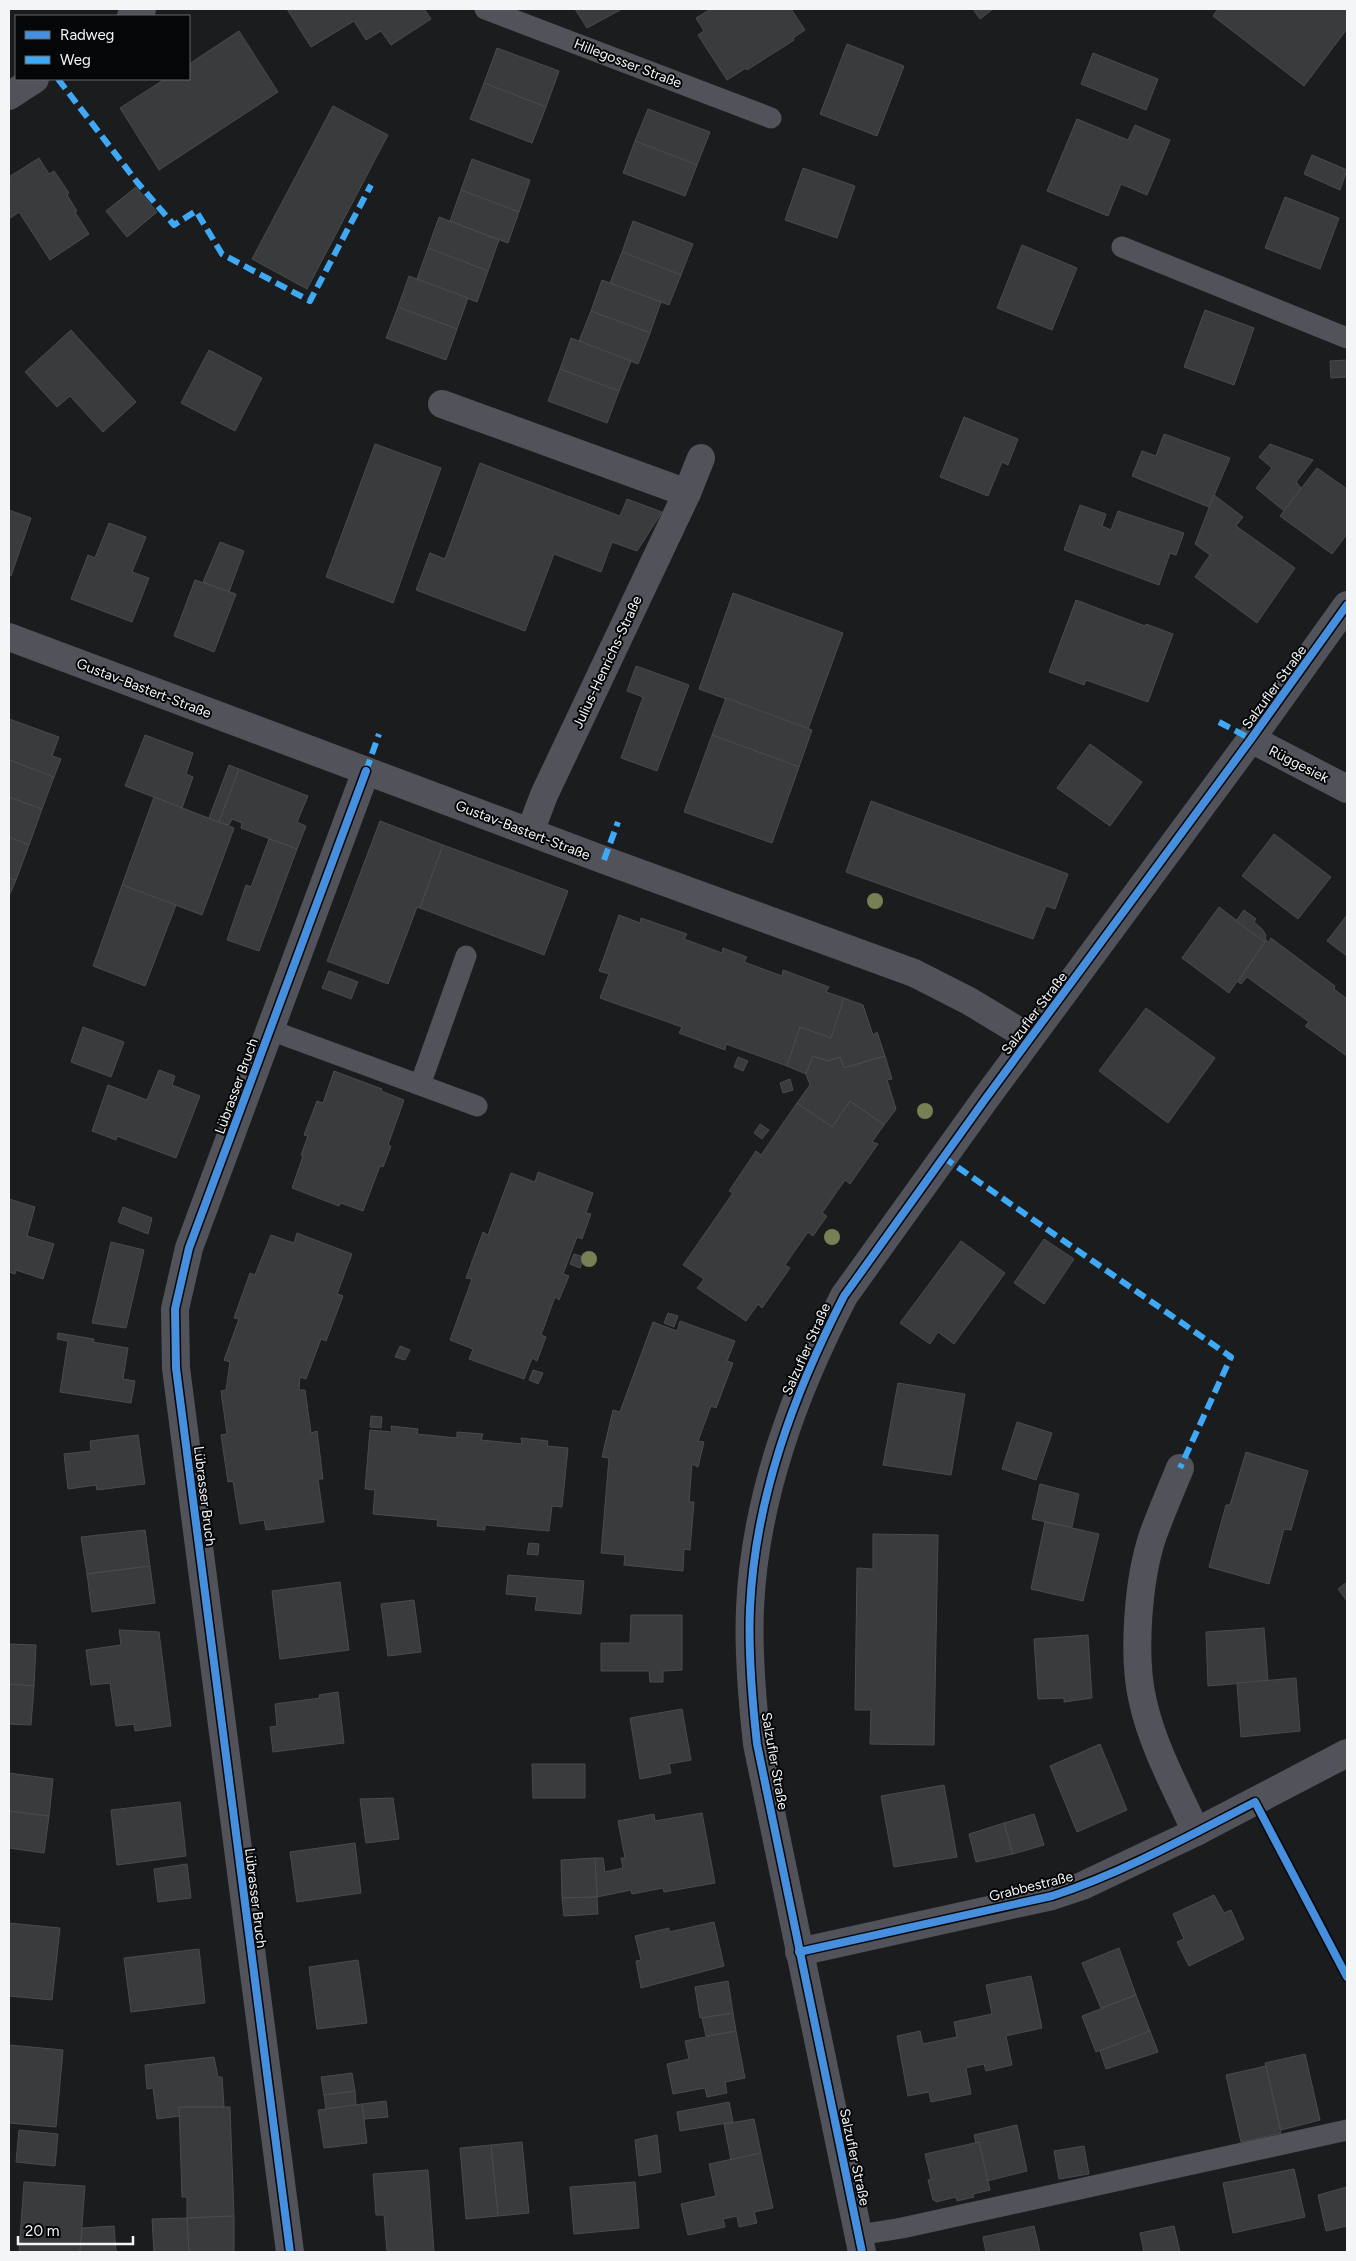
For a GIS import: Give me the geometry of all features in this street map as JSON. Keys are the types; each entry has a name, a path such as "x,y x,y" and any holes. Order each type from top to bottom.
{"street":[{"path":"9,96 33,80"},
{"path":"442,404 687,494"},
{"name":"Julius-Henrichs-Straße","path":"530,832 544,795 687,494 701,458"},
{"name":"Salzufler Straße","path":"860,2244 757,1744 750,1675 750,1608 755,1553 771,1478 794,1406 827,1328 844,1296 1347,605"},
{"name":"Gustav-Bastert-Straße","path":"9,637 914,973 969,1001 1030,1038"},
{"name":"Rüggesiek","path":"1251,739 1347,789"},
{"name":"Lübrasser Bruch","path":"290,2252 176,1368 175,1309 189,1248 366,771"},
{"path":"1180,1468 1152,1537 1144,1574 1137,1656 1142,1700 1151,1732 1196,1832"},
{"name":"Grabbestraße","path":"799,1952 1052,1896 1082,1886 1196,1832 1347,1754"}],"lane":[{"name":"Hillegosser Straße","path":"485,9 771,118"},
{"path":"1122,247 1347,338"},
{"path":"420,1085 466,956"},
{"path":"270,1030 478,1106"},
{"path":"860,2244 902,2228 1347,2130"}],"building":[{"path":"287,9 424,9 431,19 391,45 381,31 366,40 354,21 311,47"},
{"path":"575,9 622,9 587,28"},
{"path":"711,9 791,9 805,30 793,38 794,40 747,70 746,68 727,80 698,35 704,31 696,18"},
{"path":"973,9 993,9 980,19"},
{"path":"1218,9 1347,9 1347,29 1304,86 1213,16"},
{"path":"239,31 278,92 159,170 120,108 163,80 190,80 190,63"},
{"path":"847,44 904,66 877,136 820,114"},
{"path":"497,48 559,71 546,107 484,83"},
{"path":"1093,53 1158,79 1146,110 1081,84"},
{"path":"484,83 546,107 532,143 470,119"},
{"path":"333,106 388,135 307,289 252,259"},
{"path":"648,109 710,132 697,165 635,141"},
{"path":"1077,119 1128,140 1135,125 1170,140 1147,195 1121,184 1108,216 1047,191"},
{"path":"635,141 697,165 685,196 623,173"},
{"path":"1312,155 1347,170 1340,190 1304,174"},
{"path":"39,158 49,174 54,171 69,193 67,195 77,211 75,212 89,234 50,260 19,212 9,219 9,177"},
{"path":"472,159 530,180 519,212 461,190"},
{"path":"803,168 855,186 837,238 785,220"},
{"path":"136,187 157,212 127,237 106,211"},
{"path":"461,190 519,212 508,243 450,221"},
{"path":"1285,197 1339,218 1320,269 1265,248"},
{"path":"439,217 499,240 488,271 428,248"},
{"path":"633,221 693,244 681,275 622,252"},
{"path":"1022,245 1077,268 1052,330 997,308"},
{"path":"428,248 488,271 477,302 417,279"},
{"path":"622,252 681,275 669,305 610,283"},
{"path":"409,276 468,298 457,329 398,307"},
{"path":"602,280 661,302 650,333 591,311"},
{"path":"398,307 457,329 446,360 386,338"},
{"path":"1205,310 1254,328 1234,385 1184,367"},
{"path":"591,311 650,333 638,364 579,341"},
{"path":"71,330 136,402 103,432 70,396 57,407 25,372"},
{"path":"571,338 631,361 619,391 560,369"},
{"path":"209,350 262,378 235,431 181,403"},
{"path":"1347,360 1347,377 1331,378 1330,361"},
{"path":"560,369 619,391 607,423 548,401"},
{"path":"964,417 1018,439 1008,465 1002,462 988,496 940,477"},
{"path":"1164,434 1230,458 1209,507 1132,476 1142,451 1156,456"},
{"path":"375,444 441,468 393,603 326,577"},
{"path":"1270,444 1313,460 1296,482 1301,488 1284,511 1256,488 1272,468 1259,457"},
{"path":"480,463 620,516 627,499 662,512 637,551 612,542 601,572 554,554 525,631 416,590 430,553 445,559"},
{"path":"1317,468 1347,489 1347,534 1332,554 1280,516"},
{"path":"1214,495 1243,517 1236,526 1295,568 1257,623 1195,577 1210,555 1195,544"},
{"path":"1080,505 1106,514 1102,526 1111,530 1118,511 1184,533 1176,555 1170,553 1159,585 1064,550"},
{"path":"9,510 31,518 11,576 9,575"},
{"path":"109,523 146,537 132,572 149,578 132,622 71,599 88,555 95,558"},
{"path":"220,542 244,551 229,592 203,582"},
{"path":"195,580 236,594 214,652 174,636"},
{"path":"733,593 843,633 808,729 699,689"},
{"path":"1076,600 1145,626 1146,624 1173,634 1148,702 1086,680 1084,685 1049,672"},
{"path":"636,666 689,685 657,771 621,758 643,697 627,691"},
{"path":"726,698 812,730 799,767 712,735"},
{"path":"9,719 59,737 52,756 61,759 54,777 9,760"},
{"path":"145,735 193,753 186,774 193,777 182,808 125,786"},
{"path":"712,735 799,767 772,843 684,812"},
{"path":"1090,744 1142,782 1110,826 1057,788"},
{"path":"9,760 54,777 42,809 9,797"},
{"path":"229,765 239,769 219,822 209,818"},
{"path":"239,769 308,796 297,822 306,826 297,849 241,828 242,823 232,819 229,825 219,822"},
{"path":"9,797 42,809 29,845 9,837"},
{"path":"154,797 234,828 202,915 122,885"},
{"path":"871,801 1068,874 1055,909 1046,906 1033,939 846,872"},
{"path":"380,821 443,845 420,908 417,907 388,984 327,961"},
{"path":"1274,834 1331,877 1298,919 1242,876"},
{"path":"9,837 29,845 16,880 9,878"},
{"path":"269,839 297,849 259,951 227,940 246,885 251,887"},
{"path":"443,845 568,891 544,955 420,908"},
{"path":"9,878 16,880 9,896"},
{"path":"122,885 176,905 145,986 93,966"},
{"path":"1219,907 1265,942 1229,993 1182,958"},
{"path":"1244,910 1256,919 1254,922 1266,935 1265,939 1269,942 1271,938 1335,986 1334,989 1347,999 1347,1056 1305,1026 1309,1022 1247,977 1241,984 1238,982 1265,942 1236,921"},
{"path":"619,915 640,923 641,918 687,934 684,939 722,953 723,948 747,957 744,962 782,976 783,970 829,987 826,992 844,998 831,1038 800,1027 787,1066 726,1044 725,1050 679,1033 682,1027 600,998 609,974 599,971"},
{"path":"1347,915 1347,956 1327,941"},
{"path":"329,971 358,982 351,999 322,988"},
{"path":"844,998 863,1005 873,1035 877,1032 885,1056 844,1068 840,1057 828,1061 813,1056 806,1074 787,1066 800,1027 831,1038"},
{"path":"1146,1008 1215,1058 1168,1123 1099,1071"},
{"path":"83,1027 124,1042 111,1077 71,1062"},
{"path":"813,1056 828,1061 840,1057 844,1068 885,1056 892,1079 887,1080 896,1109 884,1125 850,1101 832,1127 797,1103 810,1085 806,1074"},
{"path":"738,1057 748,1061 743,1071 734,1067"},
{"path":"159,1070 175,1076 172,1085 200,1096 176,1158 117,1136 116,1140 92,1131 108,1085 147,1100"},
{"path":"334,1071 382,1089 381,1091 404,1100 388,1145 391,1146 383,1167 380,1166 363,1211 341,1203 339,1206 292,1188 308,1136 304,1135 317,1101 323,1103"},
{"path":"790,1079 793,1090 783,1093 780,1083"},
{"path":"850,1101 884,1125 872,1142 878,1144 850,1184 845,1180 822,1213 827,1216 813,1236 808,1232 785,1265 790,1268 762,1308 758,1304 746,1321 697,1288 704,1279 683,1265 733,1193 729,1191 756,1151 761,1155 797,1103 832,1127"},
{"path":"760,1124 769,1130 762,1139 754,1133"},
{"path":"538,1172 593,1193 586,1213 591,1214 582,1239 577,1237 563,1274 569,1276 559,1300 555,1297 541,1335 546,1337 537,1361 532,1358 524,1379 469,1359 473,1349 450,1340 472,1279 466,1278 483,1232 488,1235 511,1173 535,1182"},
{"path":"9,1199 35,1207 27,1236 54,1244 43,1279 16,1270 15,1274 9,1272"},
{"path":"123,1207 152,1218 148,1234 118,1222"},
{"path":"297,1233 352,1254 337,1294 343,1296 326,1341 321,1339 306,1379 300,1377 299,1390 305,1390 311,1433 317,1431 323,1479 318,1479 324,1522 266,1530 264,1520 240,1524 233,1481 228,1482 221,1435 227,1434 221,1391 226,1390 230,1362 224,1360 239,1319 234,1318 250,1273 255,1275 271,1235 294,1243"},
{"path":"1044,1239 1074,1259 1044,1304 1014,1283"},
{"path":"961,1241 1005,1273 954,1344 938,1332 930,1344 900,1323"},
{"path":"111,1242 144,1250 126,1328 92,1323"},
{"path":"574,1254 584,1257 580,1268 570,1264"},
{"path":"668,1313 678,1316 674,1327 664,1323"},
{"path":"680,1321 735,1341 727,1361 733,1363 716,1408 711,1406 698,1441 704,1442 698,1467 692,1464 689,1502 694,1502 690,1550 684,1549 683,1571 624,1565 625,1555 601,1553 609,1458 602,1457 613,1410 620,1412 653,1322 677,1331"},
{"path":"58,1333 94,1339 93,1342 128,1348 123,1379 135,1381 131,1403 60,1392 68,1341 57,1339"},
{"path":"400,1346 410,1350 405,1360 395,1357"},
{"path":"533,1370 543,1373 538,1384 529,1380"},
{"path":"898,1383 965,1394 951,1475 883,1465"},
{"path":"371,1416 382,1417 381,1428 370,1427"},
{"path":"1017,1422 1052,1433 1036,1480 1002,1469"},
{"path":"391,1426 418,1429 417,1434 457,1438 457,1432 483,1434 481,1440 522,1444 521,1438 548,1441 547,1446 568,1448 562,1507 552,1506 549,1531 485,1525 485,1530 437,1526 438,1520 373,1514 375,1490 365,1489 370,1430 392,1432"},
{"path":"138,1435 145,1484 97,1490 96,1485 68,1489 64,1454 91,1451 90,1441"},
{"path":"1246,1452 1308,1471 1291,1530 1284,1529 1269,1584 1209,1567 1226,1505 1230,1505"},
{"path":"1040,1484 1079,1494 1072,1527 1032,1519"},
{"path":"1045,1522 1099,1534 1083,1601 1031,1589"},
{"path":"145,1530 150,1566 87,1574 81,1537"},
{"path":"873,1534 938,1535 934,1745 870,1744 871,1710 855,1710 857,1568 873,1569"},
{"path":"529,1543 539,1544 538,1555 527,1554"},
{"path":"150,1566 155,1603 92,1612 87,1574"},
{"path":"508,1575 584,1581 581,1614 535,1610 537,1597 506,1594"},
{"path":"340,1582 349,1650 280,1659 272,1591"},
{"path":"1347,1582 1347,1601 1338,1589"},
{"path":"414,1600 421,1652 388,1656 381,1604"},
{"path":"631,1615 682,1615 682,1670 663,1671 663,1682 650,1682 649,1671 601,1671 601,1643 630,1643"},
{"path":"1264,1628 1268,1681 1208,1686 1206,1632"},
{"path":"119,1630 159,1632 171,1726 135,1731 134,1724 116,1726 110,1683 91,1685 86,1650 121,1645"},
{"path":"1088,1635 1092,1698 1064,1702 1064,1698 1038,1699 1034,1639"},
{"path":"9,1644 36,1645 34,1686 9,1684"},
{"path":"1296,1678 1300,1731 1241,1737 1237,1683"},
{"path":"9,1684 34,1686 31,1725 9,1724"},
{"path":"338,1692 344,1743 273,1752 270,1727 277,1726 275,1704 320,1698 319,1695"},
{"path":"682,1709 691,1760 669,1764 671,1773 640,1779 630,1718"},
{"path":"1100,1744 1127,1810 1077,1832 1050,1766"},
{"path":"532,1764 585,1764 585,1798 533,1798"},
{"path":"9,1773 53,1779 49,1816 9,1811"},
{"path":"944,1785 957,1857 894,1867 881,1796"},
{"path":"393,1798 399,1839 366,1843 360,1799"},
{"path":"180,1802 186,1856 117,1865 111,1810"},
{"path":"9,1811 49,1816 44,1853 9,1848"},
{"path":"702,1813 715,1883 664,1892 663,1888 632,1894 631,1890 597,1897 595,1858 603,1858 605,1872 623,1868 621,1858 625,1858 618,1821 654,1814 655,1821"},
{"path":"1034,1814 1044,1845 1013,1854 1004,1823"},
{"path":"1004,1823 1013,1854 976,1862 969,1834"},
{"path":"355,1843 361,1893 297,1902 290,1852"},
{"path":"595,1858 597,1897 562,1898 561,1860"},
{"path":"187,1864 191,1898 158,1902 154,1869"},
{"path":"1214,1895 1224,1913 1231,1910 1244,1939 1189,1966 1177,1942 1184,1939 1173,1914"},
{"path":"597,1897 598,1914 564,1916 562,1898"},
{"path":"714,1922 724,1966 641,1988 636,1961 641,1960 635,1936 669,1928 669,1932"},
{"path":"9,1923 60,1928 52,2000 9,1996"},
{"path":"1119,1948 1136,1995 1101,2008 1082,1963"},
{"path":"199,1949 205,2003 131,2012 124,1958"},
{"path":"358,1960 367,2023 317,2029 309,1967"},
{"path":"1031,1976 1042,2028 1006,2036 1012,2065 986,2071 984,2064 966,2068 971,2094 931,2102 929,2092 908,2096 897,2036 920,2031 923,2044 957,2037 954,2022 992,2014 986,1985"},
{"path":"728,1981 733,2013 700,2018 695,1987"},
{"path":"1136,1995 1150,2031 1096,2052 1082,2016"},
{"path":"733,2013 736,2031 706,2036 702,2018"},
{"path":"736,2031 745,2078 725,2082 727,2093 707,2097 705,2088 673,2094 667,2064 689,2059 685,2041"},
{"path":"1150,2031 1158,2052 1106,2069 1100,2051"},
{"path":"9,2045 63,2050 56,2127 9,2123"},
{"path":"1305,2054 1320,2120 1281,2130 1265,2063"},
{"path":"214,2057 218,2077 222,2077 224,2107 179,2107 180,2116 157,2119 153,2088 147,2089 145,2065"},
{"path":"1266,2066 1281,2133 1241,2142 1226,2075"},
{"path":"352,2073 355,2091 324,2095 321,2077"},
{"path":"355,2091 356,2105 326,2109 324,2095"},
{"path":"386,2101 388,2117 364,2119 362,2104"},
{"path":"729,2102 733,2122 680,2131 677,2112"},
{"path":"362,2104 367,2143 324,2148 318,2110"},
{"path":"179,2107 230,2107 234,2216 187,2218 187,2197 182,2197"},
{"path":"754,2119 761,2153 731,2160 724,2124"},
{"path":"1017,2125 1027,2171 987,2181 979,2142 976,2143 974,2135"},
{"path":"19,2130 58,2134 55,2166 16,2162"},
{"path":"657,2135 661,2172 639,2176 635,2140"},
{"path":"522,2142 529,2213 498,2216 491,2145"},
{"path":"979,2142 990,2190 973,2194 974,2197 957,2201 956,2197 936,2202 933,2200 928,2180 931,2179 925,2154"},
{"path":"491,2145 498,2216 466,2219 460,2148"},
{"path":"1084,2146 1089,2174 1059,2179 1054,2151"},
{"path":"761,2153 773,2208 754,2212 757,2223 739,2227 737,2216 723,2219 725,2227 688,2235 681,2204 716,2196 709,2164"},
{"path":"1294,2169 1305,2217 1233,2233 1223,2183"},
{"path":"428,2170 434,2252 387,2252 384,2215 376,2215 373,2174"},
{"path":"24,2182 85,2186 80,2252 19,2252"},
{"path":"635,2182 639,2228 574,2234 570,2187"},
{"path":"1347,2187 1347,2226 1326,2231 1318,2195"},
{"path":"234,2216 234,2252 189,2252 187,2218"},
{"path":"187,2218 189,2252 154,2252 152,2219"},
{"path":"114,2226 116,2252 80,2252 82,2228"},
{"path":"1034,2226 1040,2252 986,2252 983,2237"},
{"path":"1174,2226 1180,2252 1144,2252 1140,2233"}],"marked path":[{"path":"59,80 137,182 174,225 196,211 222,254 310,301 371,185"},
{"path":"1219,722 1251,739"},
{"path":"366,771 379,734"},
{"path":"604,860 618,822"},
{"path":"943,1157 1231,1357 1180,1468"}],"cycle path":[{"path":"862,2252 755,1727 750,1642 753,1567 760,1526 780,1447 809,1370 844,1296 986,1098 1251,739 1347,605"},
{"path":"290,2252 176,1368 175,1309 189,1248 366,771"},
{"path":"799,1952 1052,1896 1130,1865 1255,1802 1347,1977"}]}
